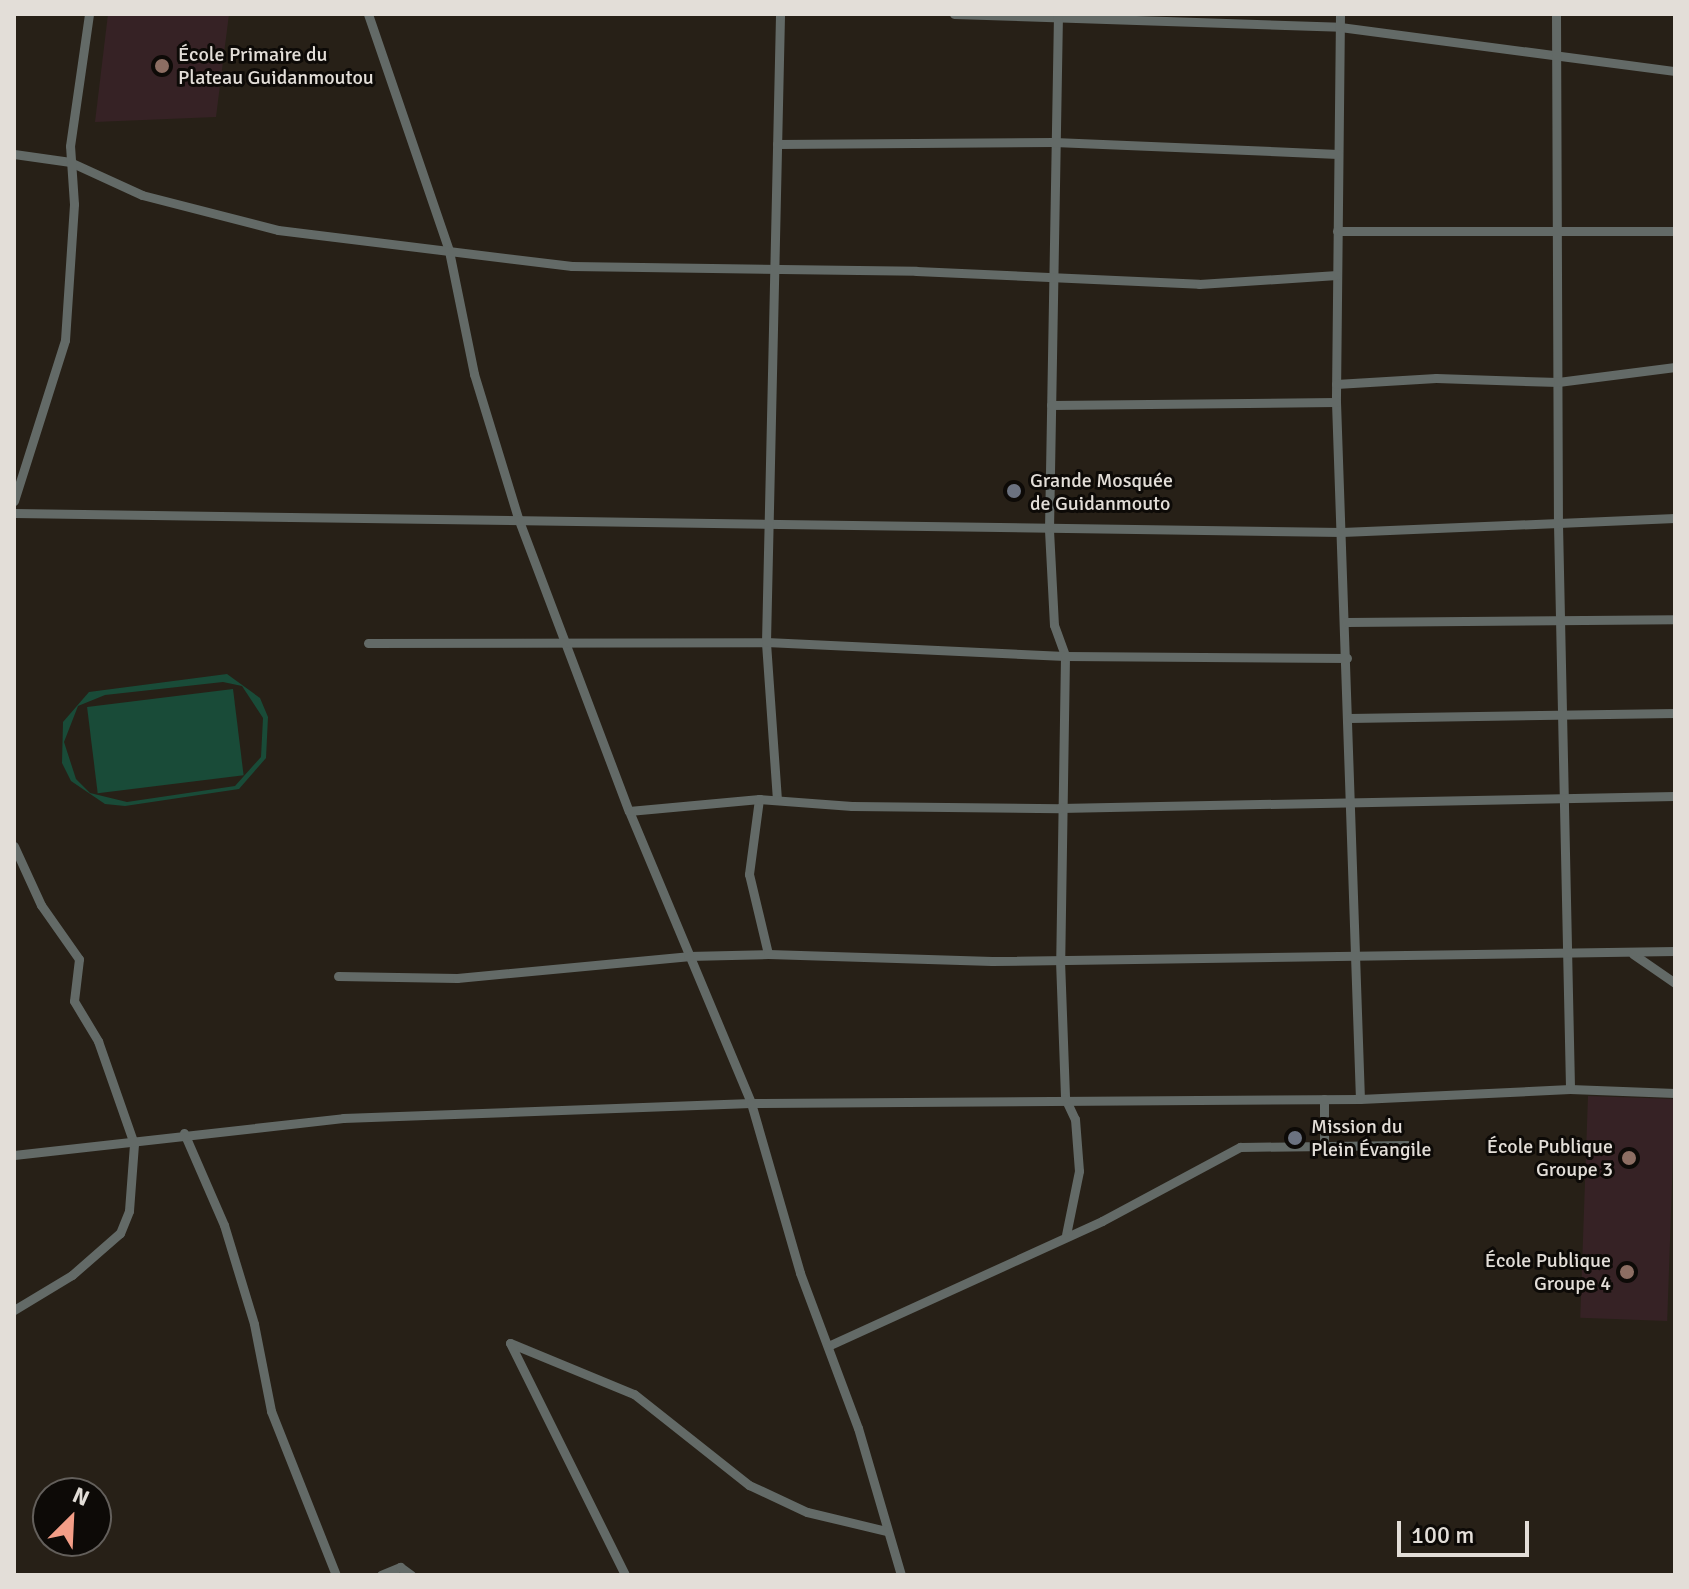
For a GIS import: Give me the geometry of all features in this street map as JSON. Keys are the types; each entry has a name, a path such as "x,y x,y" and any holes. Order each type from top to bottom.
{"street":[{"path":"14,501 65,340 74,204 70,162 77,76 89,14"},
{"path":"368,14 449,251 474,374 518,518 629,811 751,1103 800,1273 858,1428 901,1575"},
{"path":"777,800 766,642 780,14"},
{"path":"954,14 1340,27 1554,58 1675,71"},
{"path":"1340,14 1336,402 1346,622 1360,1099"},
{"path":"1556,14 1554,58 1560,230 1558,524 1570,1089"},
{"path":"1058,16 1049,530 1054,625 1065,656 1060,808 1060,960 1065,1098 1075,1119 1079,1171 1066,1235"},
{"path":"777,144 1054,142 1338,154"},
{"path":"14,154 70,162 142,195 278,230 572,266 916,271 1052,281 1199,284 1337,275"},
{"path":"1337,231 1675,231"},
{"path":"1336,384 1436,378 1558,382 1675,367"},
{"path":"1051,405 1336,402"},
{"path":"14,513 1342,532 1675,518"},
{"path":"1346,622 1675,619"},
{"path":"368,643 766,642 1065,656 1347,658"},
{"path":"1349,718 1675,713"},
{"path":"629,811 759,799 1060,808 1675,796"},
{"path":"759,799 749,874 768,954"},
{"path":"14,846 41,905 79,959 74,1001 98,1041 134,1144 129,1211 120,1233 72,1275 14,1310"},
{"path":"338,976 457,978 688,956 768,954 1060,960 1675,951"},
{"path":"1633,954 1675,983"},
{"path":"14,1155 134,1144 184,1133 343,1118 751,1103 1065,1098 1360,1099 1570,1089 1675,1093"},
{"path":"1324,1099 1324,1150"},
{"path":"184,1133 224,1225 254,1324 271,1411 336,1575"},
{"path":"828,1346 1066,1235 1240,1147 1324,1150 1407,1145"},
{"path":"625,1575 510,1343 634,1394 749,1485 807,1512 886,1531"},
{"path":"381,1575 400,1567 411,1575"}],"shaded area":[{"name":"École Primaire du Plateau Guidanmoutou","path":"108,14 229,14 216,117 95,122"},
{"path":"1588,1096 1675,1099 1667,1321 1580,1318"}],"green space":[{"path":"227,674 260,698 268,717 266,758 239,789 125,806 105,804 71,781 62,763 63,722 89,692","holes":["223,682 242,686 263,718 261,757 235,786 127,802 90,793 76,779 64,742 78,706 105,695"]},
{"path":"233,689 244,775 98,793 87,707"}],"place":[{"name":"École Primaire du Plateau Guidanmoutou","path":"162,66"},
{"name":"Grande Mosquée de Guidanmouto","path":"1014,491"},
{"name":"Mission du Plein Évangile","path":"1295,1138"},
{"name":"École Publique Groupe 3","path":"1629,1158"},
{"name":"École Publique Groupe 4","path":"1627,1272"}]}
